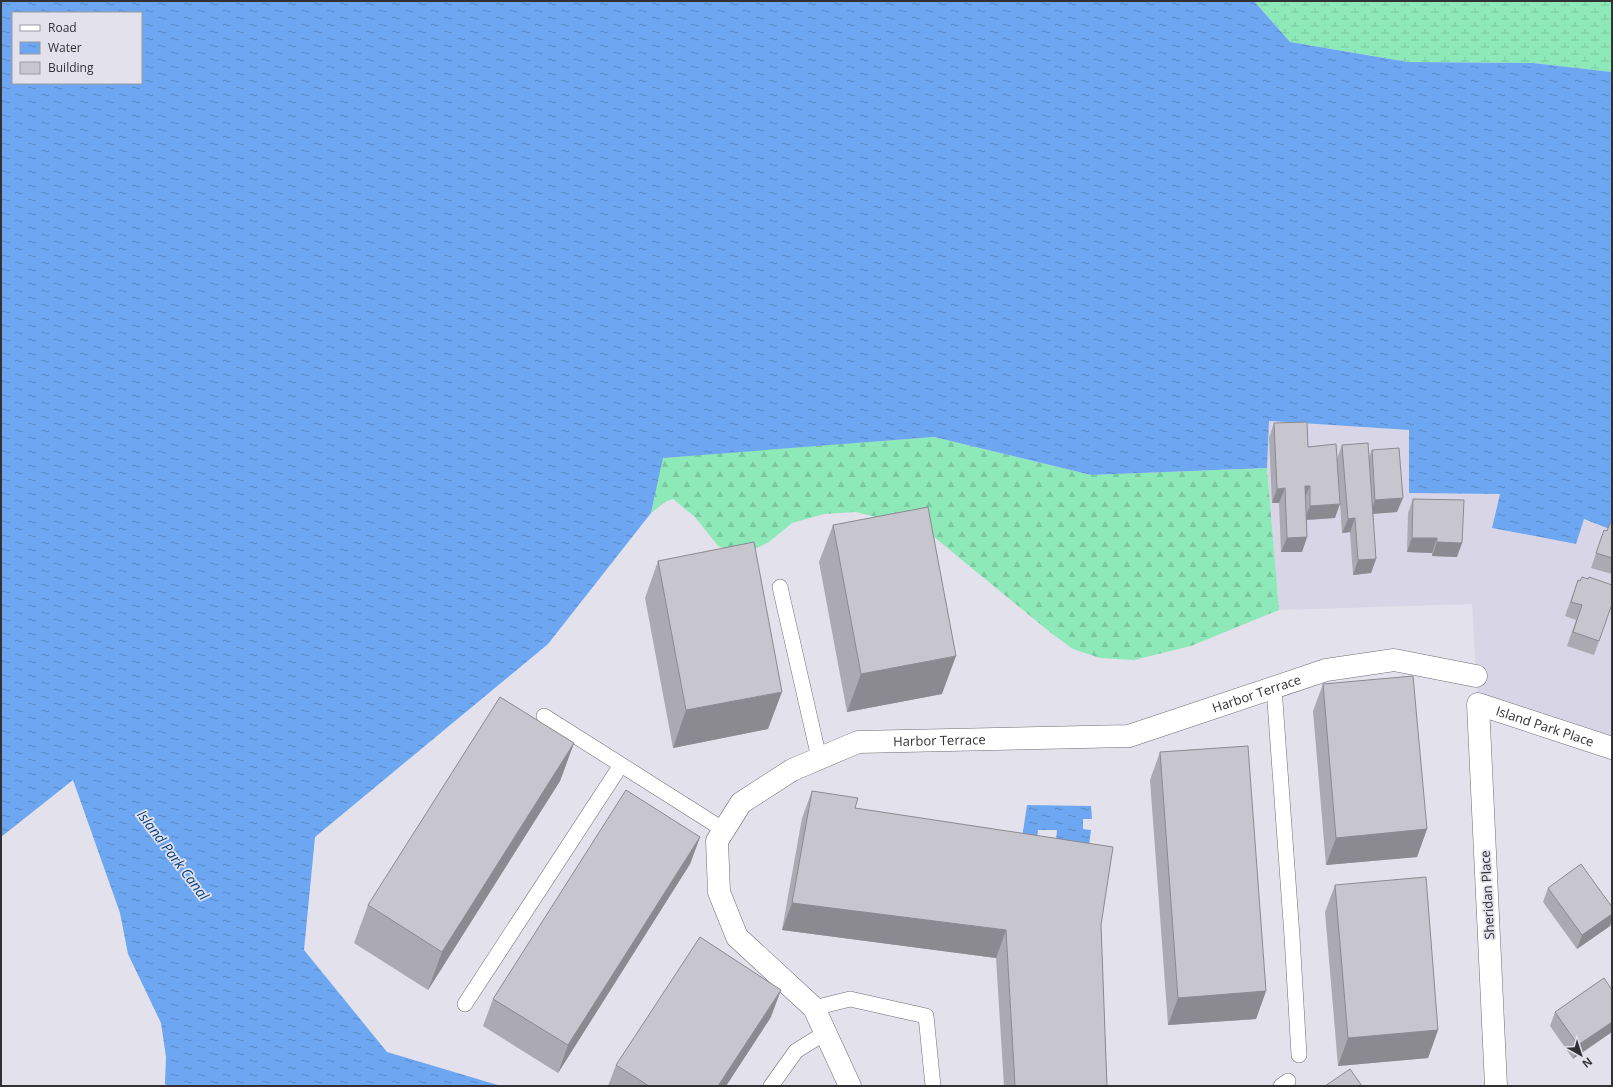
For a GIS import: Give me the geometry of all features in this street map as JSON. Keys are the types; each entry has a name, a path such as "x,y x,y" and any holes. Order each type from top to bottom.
{"street":[{"name":"Harbor Terrace","path":"850,1086 814,1008 737,937 719,892 717,841 742,803 792,770 858,742 1129,736 1326,670 1394,660 1476,676"},
{"name":"Island Park Place","path":"1478,704 1612,748"},
{"name":"Sheridan Place","path":"1478,704 1496,1086"}],"lane":[{"path":"780,587 819,758"},
{"path":"1274,688 1299,1055"},
{"path":"544,716 724,830"},
{"path":"465,1004 622,765"},
{"path":"814,1008 850,998 926,1016 932,1086"},
{"path":"771,1086 796,1051 825,1033"}],"shaded area":[{"path":"1268,421 1409,430 1410,493 1500,494 1492,528 1575,544 1584,519 1612,530 1612,748 1478,704 1472,604 1279,610 1267,468"}],"green space":[{"path":"1254,1 1612,1 1612,72 1533,63 1408,62 1290,42"},
{"path":"934,437 1091,475 1267,468 1279,610 1191,646 1134,660 1100,658 1073,649 1051,633 934,537 908,525 856,512 824,514 792,523 769,542 749,552 734,551 718,546 695,517 673,499 665,502 651,513 663,457"}],"water":[{"name":"Island Park Canal","path":"1,1 1254,1 1290,42 1408,62 1533,63 1612,72 1612,530 1584,519 1576,544 1492,528 1500,494 1409,493 1409,430 1269,421 1267,468 1091,475 934,437 663,458 651,513 548,644 315,837 304,950 387,1052 501,1086 167,1086 165,1084 166,1057 161,1023 128,954 120,913 73,780 1,837"},
{"path":"1027,805 1091,806 1092,819 1083,819 1083,829 1091,830 1089,846 1056,840 1057,830 1038,830 1037,841 1022,838"}],"building":[{"path":"1307,422 1308,447 1336,444 1340,504 1310,506 1310,486 1305,486 1307,537 1287,538 1285,488 1277,489 1274,423"},
{"path":"1368,443 1376,559 1358,560 1355,518 1348,519 1342,445"},
{"path":"1399,448 1403,498 1375,500 1372,450"},
{"path":"1413,499 1464,500 1462,543 1437,542 1437,538 1412,538"},
{"path":"928,507 956,656 861,674 833,525"},
{"path":"1610,523 1612,523 1612,558 1596,553 1604,530 1607,531"},
{"path":"754,542 782,692 686,710 658,561"},
{"path":"1582,577 1588,579 1589,577 1612,585 1612,604 1599,641 1573,632 1582,605 1571,602 1578,580 1580,581"},
{"path":"1413,676 1427,829 1336,838 1323,684"},
{"path":"500,697 574,743 442,952 368,905"},
{"path":"1248,746 1266,991 1178,998 1160,752"},
{"path":"626,790 700,837 568,1045 493,999"},
{"path":"812,791 858,798 855,808 1113,847 1101,925 1107,1086 1015,1086 1006,930 792,903"},
{"path":"1581,864 1612,907 1612,914 1582,935 1548,888"},
{"path":"1426,877 1438,1030 1348,1038 1335,885"},
{"path":"700,937 781,990 718,1086 649,1086 616,1065"},
{"path":"1604,978 1612,990 1612,1022 1578,1045 1555,1012"},
{"path":"1350,1069 1362,1086 1325,1086"}]}
